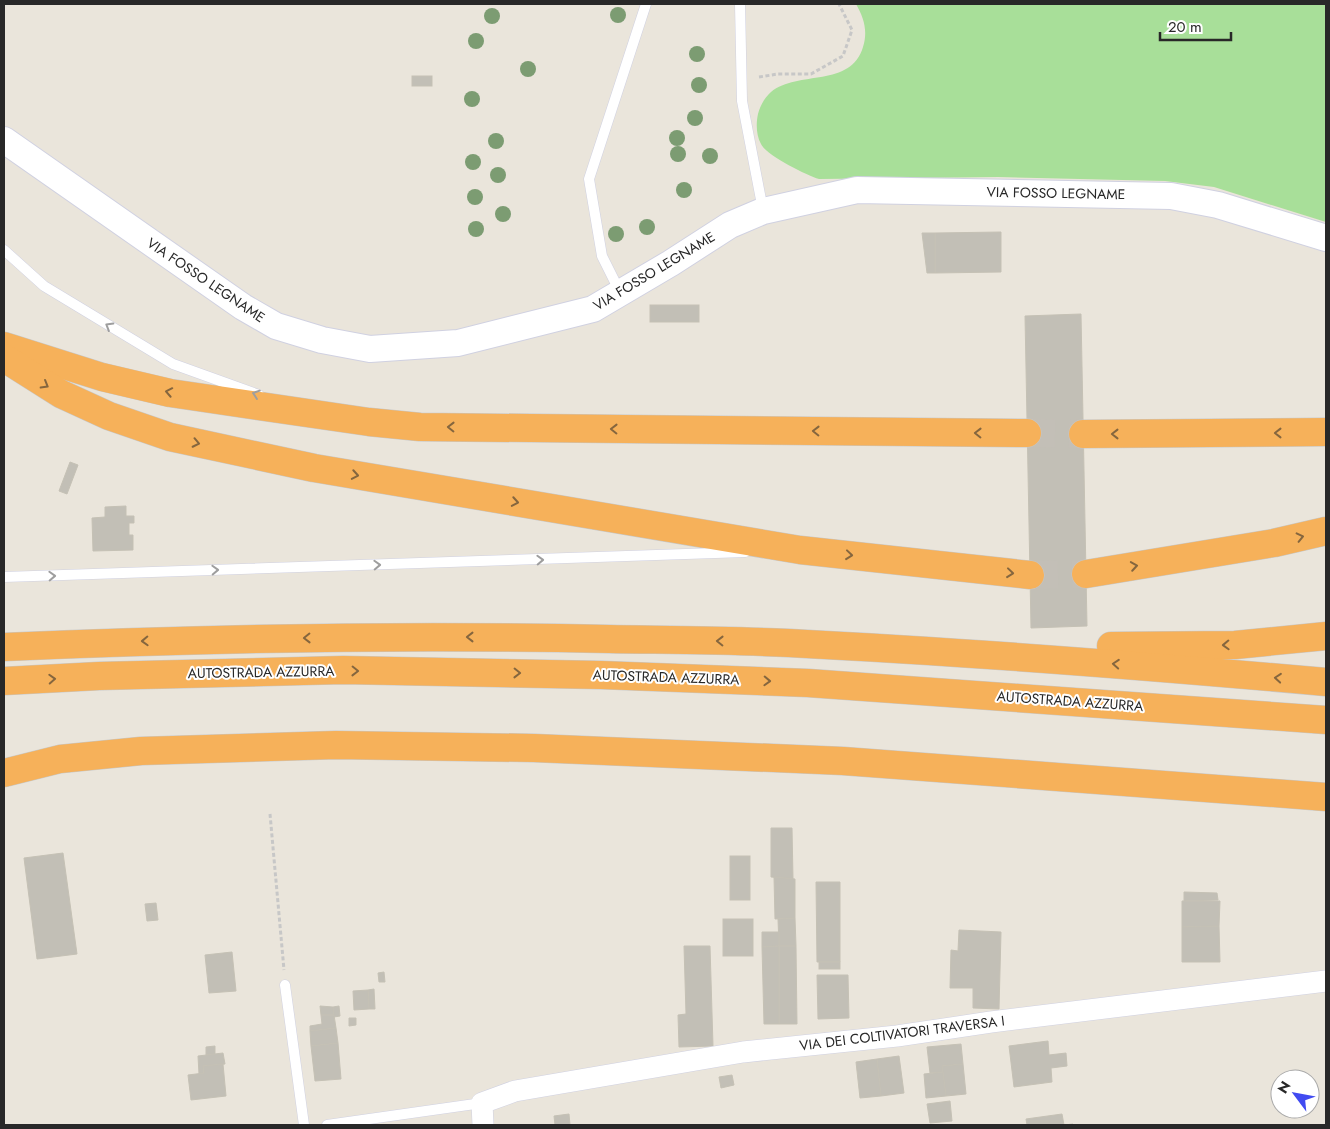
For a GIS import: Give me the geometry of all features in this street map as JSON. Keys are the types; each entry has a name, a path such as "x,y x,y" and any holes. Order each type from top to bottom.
{"highway":[{"path":"4,346 102,377 170,393 369,422 420,427 1027,433"},
{"path":"4,358 61,394 110,416 170,437 314,468 800,550 1030,575"},
{"path":"1084,434 1326,432"},
{"path":"1086,574 1274,543 1326,531"},
{"path":"4,647 221,639 340,637 507,637 1182,646 1266,643 1326,636"},
{"path":"786,642 1168,668 1326,682"},
{"name":"AUTOSTRADA AZZURRA","path":"4,681 99,676 343,670 601,674 808,682 1326,720"},
{"path":"4,773 60,758 140,751 336,745 534,748 843,761 1326,797"}],"street":[{"name":"VIA FOSSO LEGNAME","path":"4,140 243,308 276,326 322,340 370,349 458,343 593,309 730,225 763,211 857,190 1171,196 1218,205 1326,238"},
{"name":"VIA DEI COLTIVATORI TRAVERSA I","path":"482,1103 515,1091 743,1052 897,1036 991,1022 1326,981"},
{"path":"482,1103 483,1125"}],"lane":[{"path":"621,293 602,256 589,179 646,4"},
{"path":"740,4 742,101 763,211"},
{"path":"4,250 44,286 173,364 319,415"},
{"path":"4,577 800,550"},
{"path":"285,985 304,1125"},
{"path":"327,1125 482,1103"}],"path":[{"path":"742,80 778,74 811,74 843,56 852,30 839,4"},
{"path":"270,814 285,985"}],"green space":[{"path":"856,4 1326,4 1326,222 1214,187 1165,181 998,177 819,179 805,173 770,154 761,144 757,129 759,111 769,94 782,85 836,73 847,68 857,60 863,47 865,30"}],"building":[{"path":"412,76 432,76 432,86 412,86"},
{"path":"1001,232 1001,272 935,273 935,233"},
{"path":"922,233 935,233 935,273 927,273"},
{"path":"650,305 699,305 699,322 650,322"},
{"path":"1081,314 1087,626 1031,628 1025,316"},
{"path":"70,462 78,465 67,494 59,491"},
{"path":"126,506 126,516 134,516 134,523 129,523 129,535 133,535 133,550 93,551 92,518 105,517 105,507"},
{"path":"771,828 792,828 793,879 771,877"},
{"path":"63,853 77,954 37,959 24,858"},
{"path":"730,856 750,856 750,900 730,900"},
{"path":"774,877 795,879 795,918 775,919"},
{"path":"816,882 840,882 840,962 817,962"},
{"path":"1184,892 1217,893 1218,900 1184,901"},
{"path":"1182,901 1220,901 1219,926 1182,927"},
{"path":"156,903 158,920 147,921 145,904"},
{"path":"795,918 796,946 779,946 778,919"},
{"path":"723,919 753,919 753,956 723,956"},
{"path":"1219,926 1220,962 1182,962 1182,927"},
{"path":"959,930 1001,932 999,1009 973,1008 973,988 950,988 951,950 958,951"},
{"path":"762,932 779,932 779,946 762,947"},
{"path":"684,946 710,946 713,1046 679,1047 678,1015 686,1014"},
{"path":"779,946 796,946 797,1024 779,1024"},
{"path":"779,946 779,1024 764,1024 762,947"},
{"path":"232,952 236,991 209,993 205,955"},
{"path":"819,962 840,962 840,969 819,969"},
{"path":"384,972 385,982 379,982 378,973"},
{"path":"817,975 848,975 849,1018 818,1019"},
{"path":"374,989 375,1009 369,1009 368,990"},
{"path":"368,990 369,1009 354,1010 353,991"},
{"path":"320,1006 333,1007 334,1015 321,1015"},
{"path":"339,1006 340,1016 334,1017 333,1007"},
{"path":"321,1015 334,1015 336,1028 310,1031 310,1026 322,1024"},
{"path":"349,1018 356,1018 356,1025 349,1026"},
{"path":"336,1028 338,1043 311,1046 310,1031"},
{"path":"1048,1041 1049,1055 1066,1053 1067,1066 1051,1068 1052,1082 1014,1087 1009,1046"},
{"path":"338,1043 341,1079 315,1081 311,1046"},
{"path":"961,1044 963,1064 942,1066 943,1072 930,1073 927,1047"},
{"path":"215,1046 215,1054 206,1055 206,1047"},
{"path":"223,1053 225,1064 203,1066 204,1073 199,1074 198,1056"},
{"path":"899,1056 904,1093 881,1096 877,1059"},
{"path":"877,1059 881,1096 860,1098 856,1062"},
{"path":"223,1064 226,1096 191,1100 188,1075 204,1073 203,1066"},
{"path":"963,1064 966,1094 946,1096 942,1066"},
{"path":"943,1072 946,1096 926,1098 924,1074"},
{"path":"732,1075 734,1085 721,1088 719,1077"},
{"path":"950,1101 952,1121 930,1123 927,1104"},
{"path":"569,1114 570,1125 555,1125 554,1116"},
{"path":"1062,1114 1064,1125 1027,1125 1026,1119"}],"tunnel":[{"path":"1027,433 1083,434"},
{"path":"1030,575 1086,574"}]}
